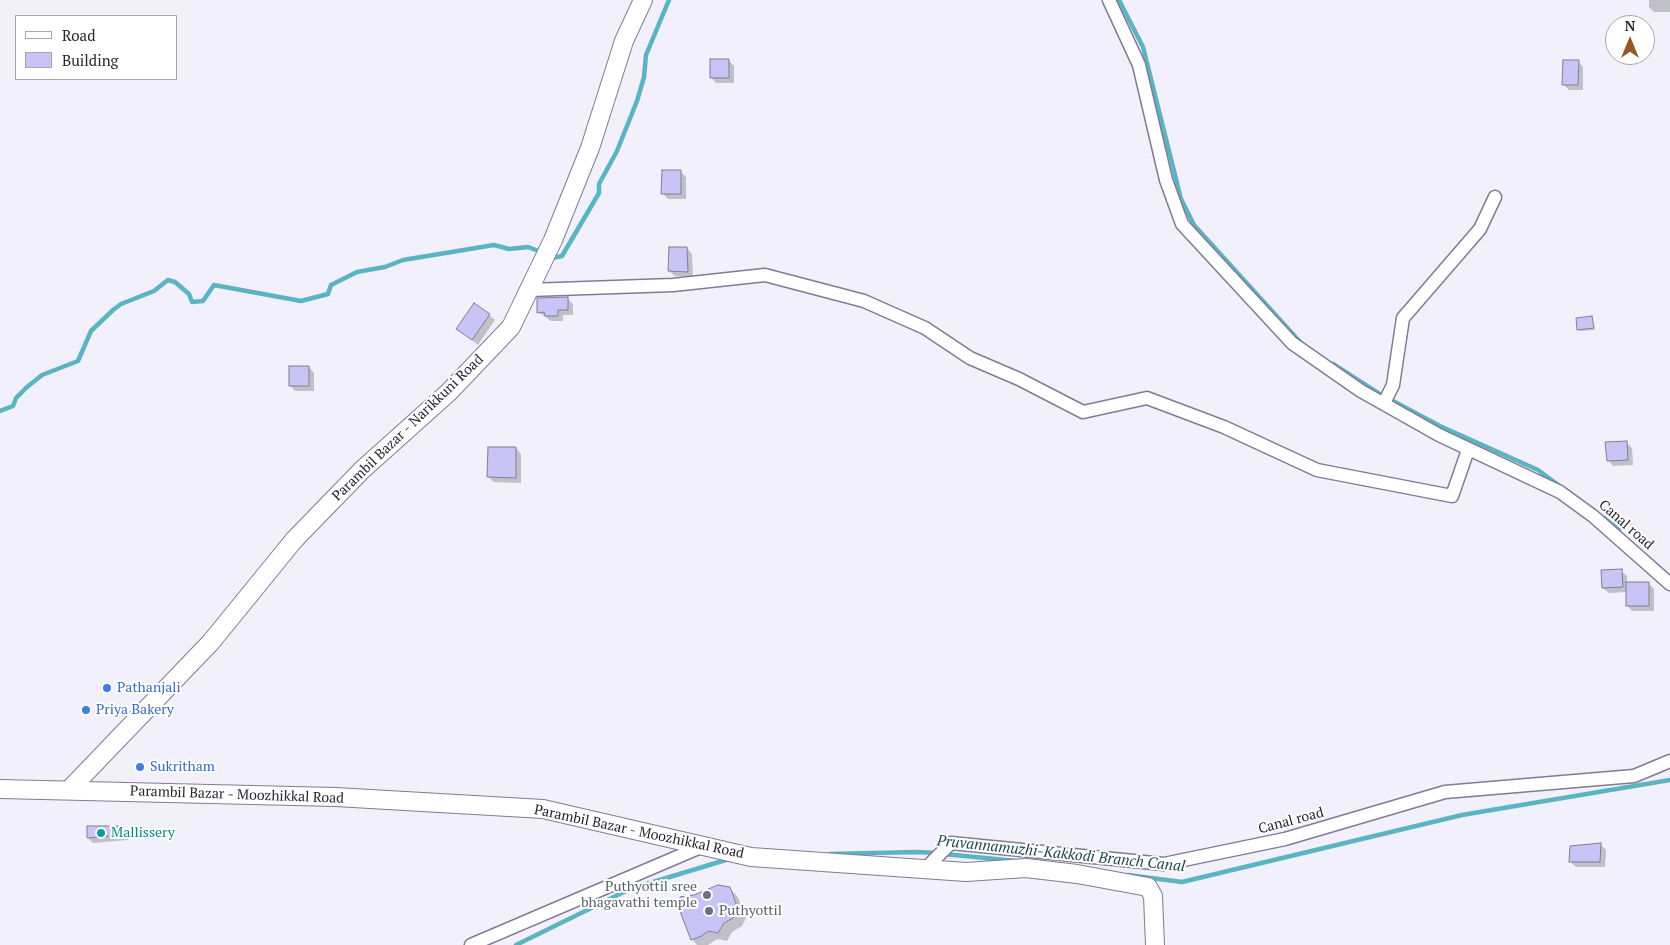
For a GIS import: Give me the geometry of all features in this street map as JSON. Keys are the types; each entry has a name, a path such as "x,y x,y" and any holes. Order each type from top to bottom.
{"main road":[{"name":"Parambil Bazar - Narikkuni Road","path":"69,790 211,642 294,540 362,470 449,392 511,327 553,240 590,148 624,41 643,0"},
{"name":"Parambil Bazar - Moozhikkal Road","path":"0,789 336,797 543,809 751,857 966,872 1026,868 1078,874 1148,886 1152,896 1155,945"}],"street":[{"name":"Canal road","path":"1109,0 1139,65 1166,180 1182,224 1292,343 1361,391 1468,450 1524,473 1560,492 1593,516 1670,584"},
{"path":"1384,403 1393,385 1403,318 1480,229 1495,197"},
{"path":"529,290 673,285 765,275 864,301 925,328 970,358 1019,379 1083,412 1147,398 1224,427 1317,470 1452,496 1468,450"},
{"name":"Canal road","path":"925,868 951,843 1164,864 1285,839 1445,792 1634,776 1670,761"},
{"path":"471,945 703,846"}],"building":[{"path":"710,59 729,59 729,78 710,78"},
{"path":"1563,60 1579,60 1578,85 1562,85"},
{"path":"662,170 681,170 681,194 661,194"},
{"path":"669,247 687,247 688,272 668,271"},
{"path":"568,297 568,310 558,310 558,316 545,316 544,312 537,313 537,298"},
{"path":"474,303 490,314 472,340 456,329"},
{"path":"1592,316 1594,328 1577,330 1576,318"},
{"path":"289,366 309,366 309,386 289,386"},
{"path":"1627,441 1628,460 1607,461 1605,442"},
{"path":"488,447 516,447 516,478 487,477"},
{"path":"1622,569 1623,587 1602,588 1601,570"},
{"path":"1626,582 1649,582 1649,606 1626,606"},
{"name":"Mallissery","path":"87,826 123,826 123,835 87,838"},
{"path":"1601,843 1600,862 1569,862 1570,846"},
{"name":"Puthyottil","path":"718,885 730,887 738,909 733,918 724,923 718,933 708,931 702,936 691,940 681,914 680,897 694,895"}],"waterway":[{"path":"552,258 562,256 599,193 599,184 617,151 637,101 644,77 646,55 669,0"},
{"name":"Pruvannamuzhi-Kakkodi Branch Canal","path":"1119,0 1143,47 1181,199 1194,225 1301,343"},
{"path":"0,411 13,406 16,398 42,375 78,361 91,331 113,310 121,304 154,291 168,280 175,282 189,294 192,302 203,301 214,285 301,301 328,294 331,285 357,272 385,267 403,260 494,245 509,249 528,247 541,252"},
{"name":"Pruvannamuzhi-Kakkodi Branch Canal","path":"1333,364 1378,393 1440,426 1538,470 1561,487"},
{"name":"Pruvannamuzhi-Kakkodi Branch Canal","path":"1604,518 1619,530"},
{"name":"Pruvannamuzhi-Kakkodi Branch Canal","path":"1128,875 1182,882 1462,815 1670,780"},
{"name":"Pruvannamuzhi-Kakkodi Branch Canal","path":"830,854 937,853"},
{"name":"Pruvannamuzhi-Kakkodi Branch Canal","path":"944,854 1016,861"},
{"name":"Pruvannamuzhi-Kakkodi Branch Canal","path":"516,945 630,889 729,859"}],"place":[{"name":"Pathanjali","path":"107,688"},
{"name":"Priya Bakery","path":"86,710"},
{"name":"Sukritham","path":"140,767"},
{"name":"Mallissery","path":"101,833"},
{"name":"Puthyottil sree bhagavathi temple","path":"707,895"},
{"name":"Puthyottil","path":"709,911"}]}
